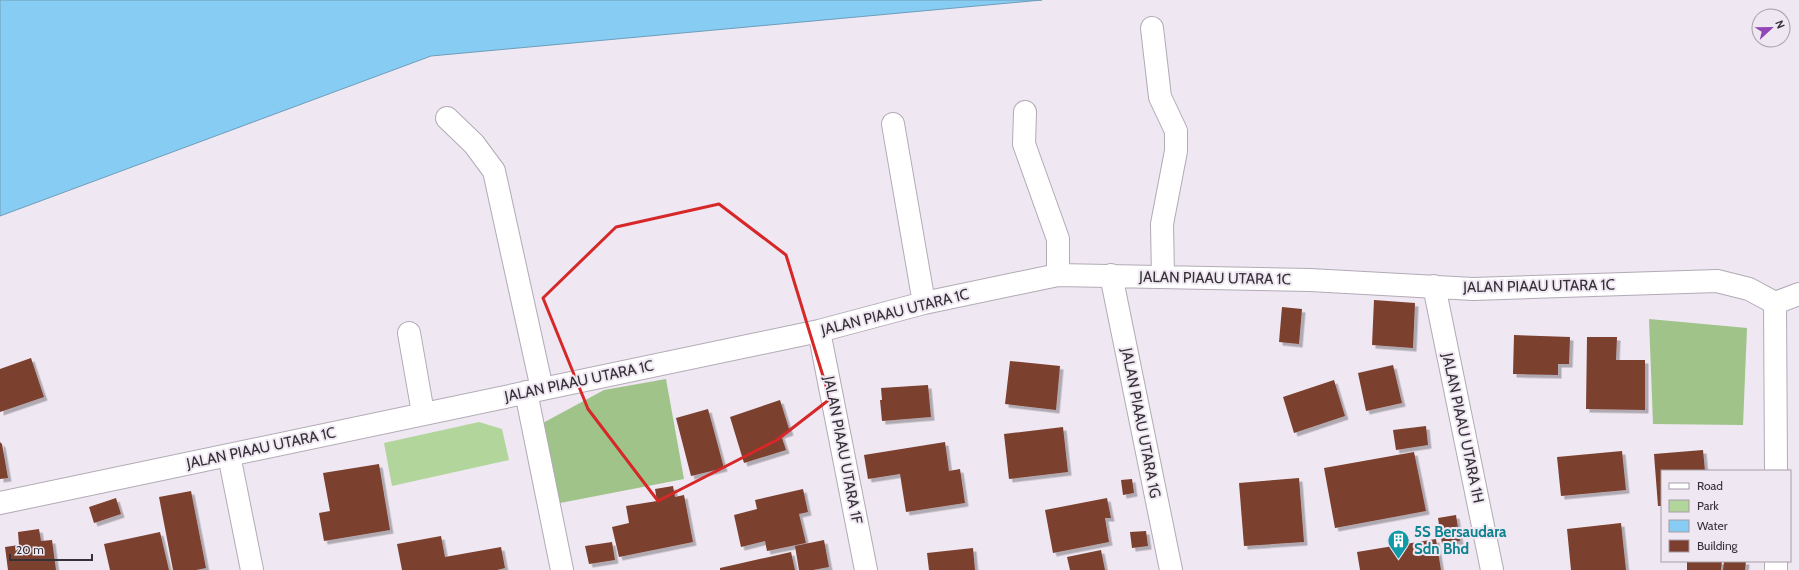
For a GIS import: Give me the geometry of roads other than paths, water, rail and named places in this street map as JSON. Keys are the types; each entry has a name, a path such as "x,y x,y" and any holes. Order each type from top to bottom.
{"street":[{"path":"1152,28 1160,97 1176,131 1176,151 1162,224 1163,277"},
{"path":"1025,112 1024,144 1058,239 1058,276"},
{"path":"447,118 474,144 494,171 534,390 562,570"},
{"path":"893,124 924,302"},
{"name":"JALAN PIAAU UTARA 1C","path":"0,503 819,331 924,302 1058,276 1111,275 1310,280 1473,289 1716,281 1749,289 1775,303"},
{"name":"JALAN PIAAU UTARA 1G","path":"1111,275 1171,570"},
{"name":"JALAN PIAAU UTARA 1H","path":"1434,286 1492,570"},
{"path":"1776,470 1775,303 1799,294"},
{"name":"JALAN PIAAU UTARA 1F","path":"819,331 866,570"},
{"path":"408,333 423,413"},
{"path":"229,455 252,570"}],"water":[{"path":"0,0 1042,0 431,56 0,216"}],"place":[{"name":"5S Bersaudara Sdn Bhd","path":"1399,560"}]}
